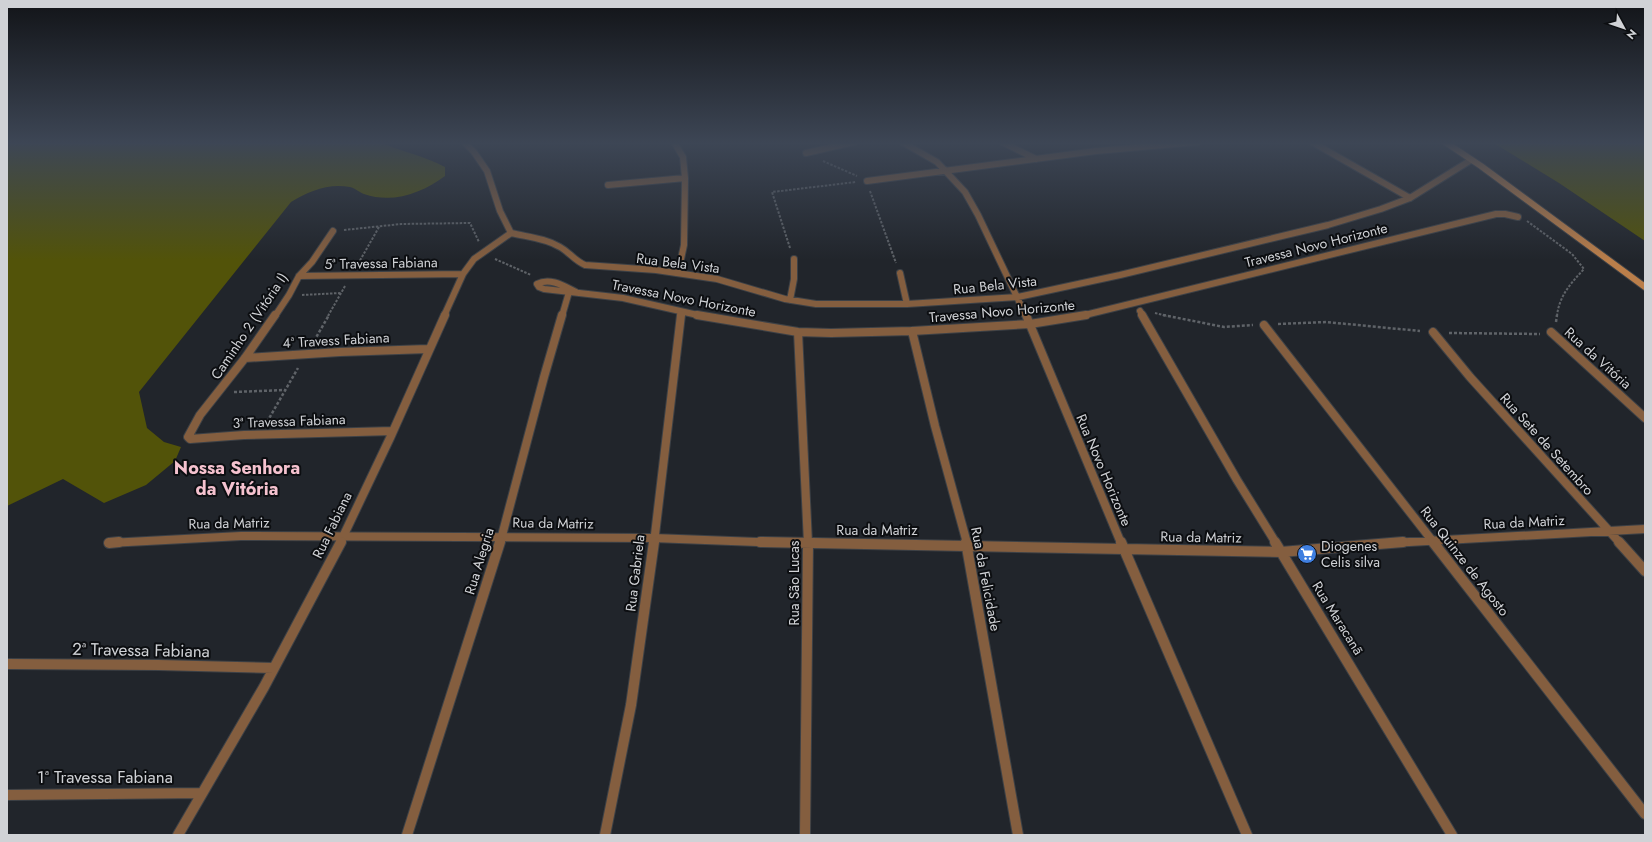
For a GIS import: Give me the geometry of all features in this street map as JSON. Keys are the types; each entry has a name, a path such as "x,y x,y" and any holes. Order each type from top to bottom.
{"main road":[{"path":"1502,181 1645,287"}],"street":[{"path":"490,181 500,211 510,229 510,233"},
{"path":"608,185 649,181"},
{"path":"678,273 684,245 685,181"},
{"name":"Rua Novo Horizonte","path":"955,181 964,192 978,215 1018,297 1124,550 1247,835"},
{"path":"1381,181 1410,198"},
{"name":"Rua Bela Vista","path":"510,233 542,240 561,247 577,261 585,265 656,270 717,279 790,300 816,304 907,304 1018,297 1120,276 1328,225 1381,209 1410,198 1437,181"},
{"name":"Travessa Novo Horizonte","path":"543,281 537,284 538,287 623,298 681,312 798,332 832,333 912,331 1030,324 1072,318 1496,214 1506,214 1518,217"},
{"name":"Caminho 2 (Vitória I)","path":"188,436 200,414 245,358 289,296 299,276 312,262 333,231"},
{"name":"Rua Fabiana","path":"178,835 274,668 343,536 393,431 428,349 463,274 470,263 510,233"},
{"path":"790,300 794,279 794,259"},
{"path":"900,273 907,304"},
{"name":"5ª Travessa Fabiana","path":"299,276 463,274"},
{"name":"Rua Alegria","path":"407,835 502,537 544,377 572,292"},
{"name":"Rua Gabriela","path":"605,835 620,767 632,696 681,312"},
{"name":"Rua Maracanã","path":"1140,312 1229,467 1452,835"},
{"name":"Rua Quinze de Agosto","path":"1264,325 1645,814"},
{"name":"Rua da Felicidade","path":"912,331 935,426 967,545 1018,835"},
{"name":"Rua São Lucas","path":"798,332 808,544 805,835"},
{"name":"Rua Sete de Setembro","path":"1433,332 1470,378 1645,570"},
{"name":"Rua da Vitória","path":"1551,332 1645,418"},
{"name":"4ª Travess Fabiana","path":"245,358 340,352 428,349"},
{"name":"3ª Travessa Fabiana","path":"188,436 190,439 196,439 260,435 393,431"},
{"name":"Rua da Matriz","path":"109,543 241,536 653,538 808,544 967,545 1124,550 1281,552 1430,540 1610,532 1645,529"},
{"name":"2ª Travessa Fabiana","path":"7,664 158,665 274,668"},
{"name":"1ª Travessa Fabiana","path":"7,794 202,794"}],"path":[{"path":"794,259 772,192 863,181"},
{"path":"866,181 900,273"},
{"path":"1140,312 1158,313 1217,326 1326,322 1433,332 1512,335 1551,332 1555,328 1559,301 1563,292 1584,270 1578,259 1560,244 1535,226 1518,217"},
{"path":"333,231 400,224 470,223 483,252 543,281"},
{"path":"313,342 379,227"},
{"path":"289,296 341,293"},
{"path":"260,435 299,366"},
{"path":"218,393 286,390"}],"shaded area":[{"path":"7,181 437,181 417,192 386,198 364,194 350,187 326,187 305,194 291,202 139,392 147,428 164,442 181,447 175,461 146,485 104,503 63,479 7,506"},
{"path":"1556,181 1645,181 1645,241"}],"place":[{"name":"Diogenes Celis silva","path":"1307,554"}],"district":[{"name":"Nossa Senhora da Vitória","path":"237,478"}]}
